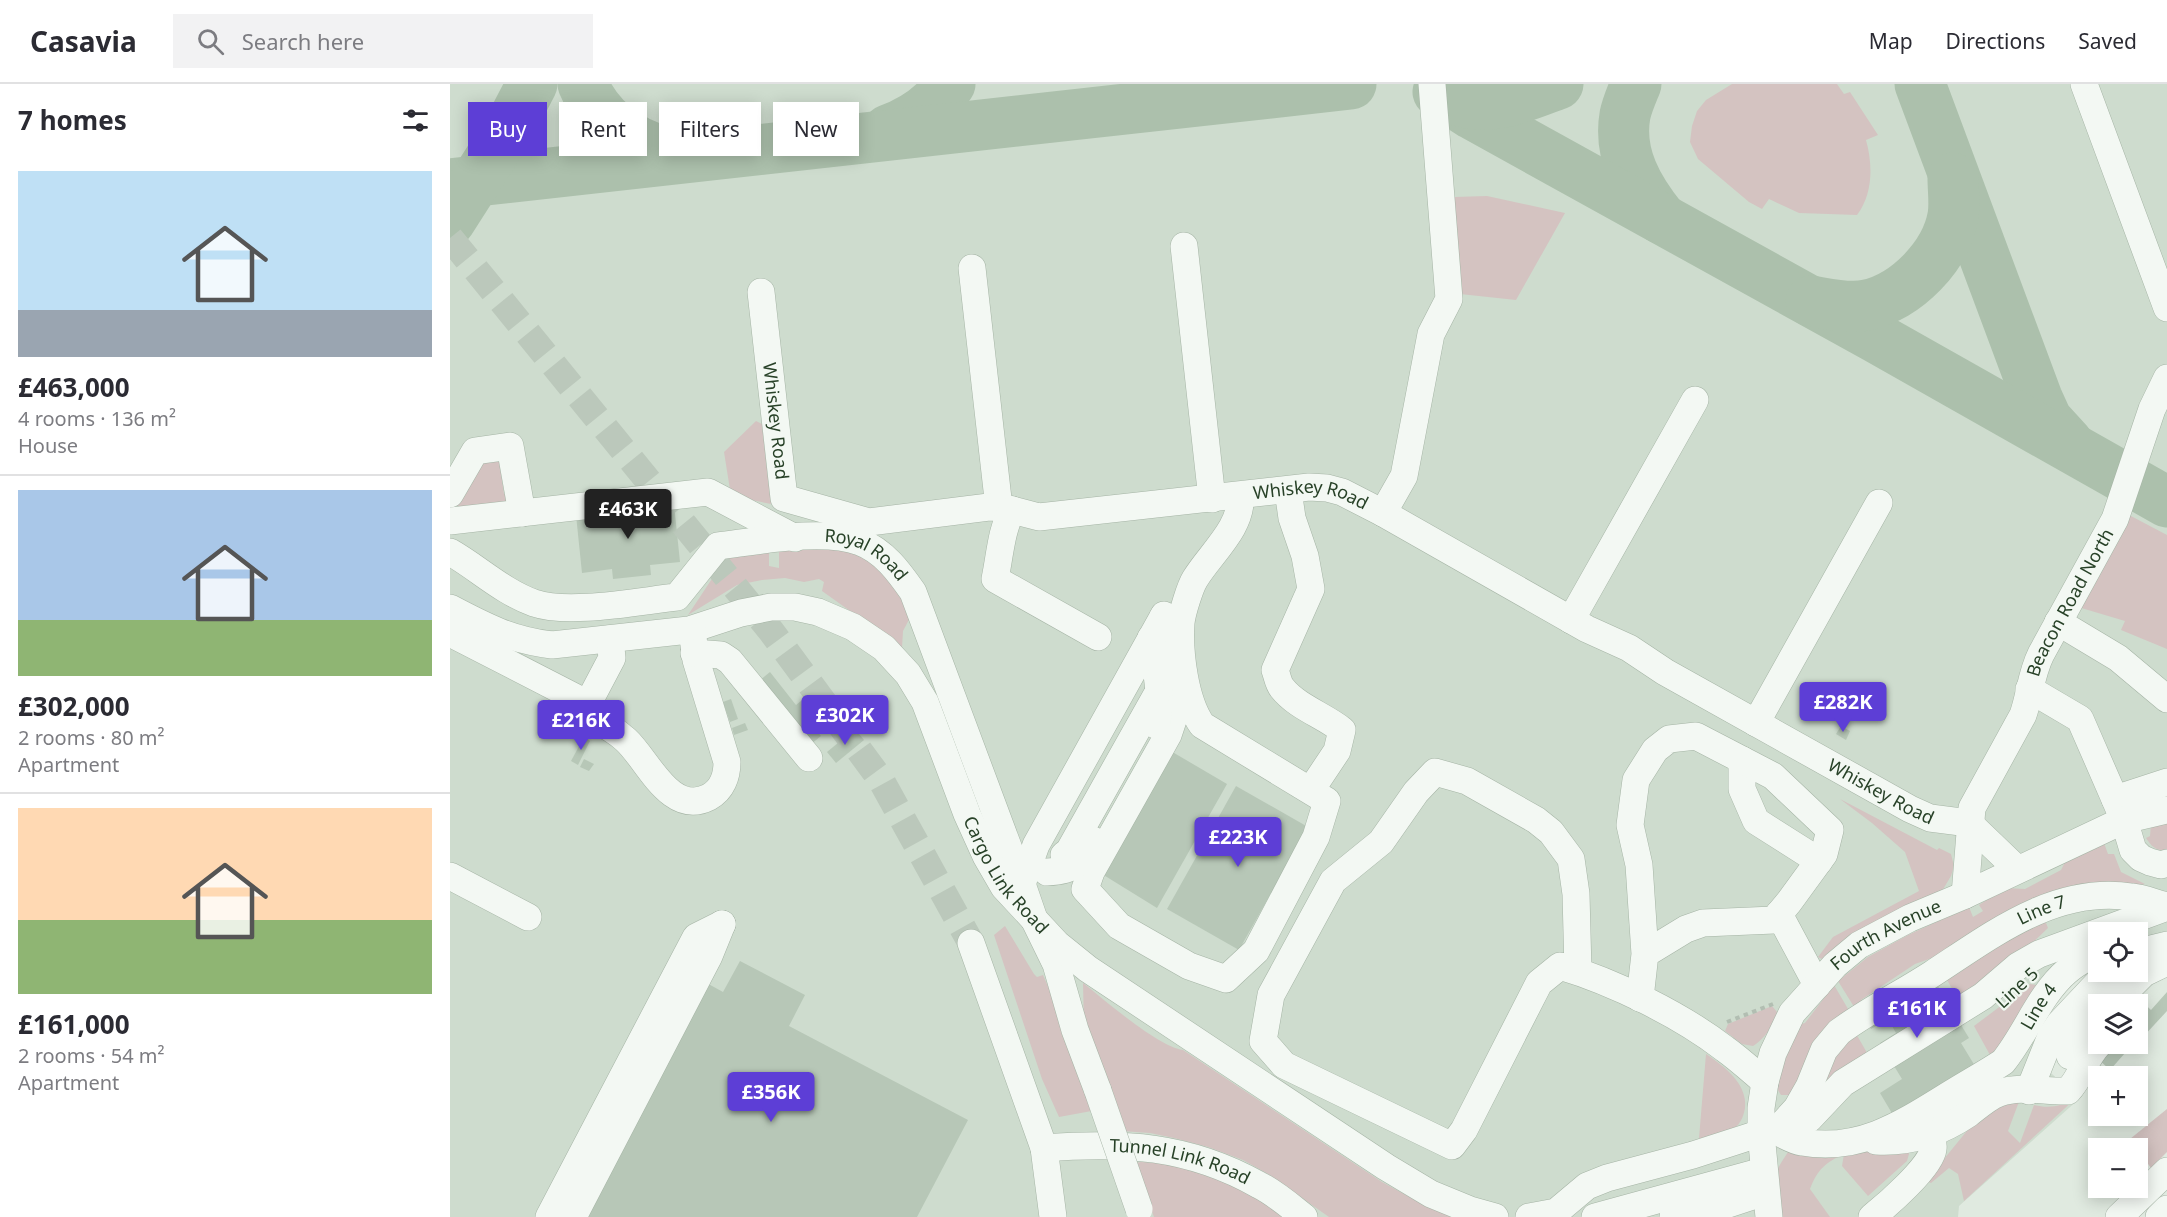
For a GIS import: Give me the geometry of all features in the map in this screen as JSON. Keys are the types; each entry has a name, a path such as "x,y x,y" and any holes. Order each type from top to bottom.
{"street":[{"path":"1383,513 1404,476 1431,334 1449,299 1432,84"},
{"path":"2084,84 2167,308"},
{"path":"1184,246 1212,499"},
{"path":"972,268 1005,509 1004,536 995,579 1098,637"},
{"name":"Whiskey Road","path":"761,292 784,498 869,522 989,507 1039,518 1309,487 1342,492 1571,620 1629,648 1665,672 1910,810 1930,818 1969,823"},
{"name":"Beacon Road North","path":"1965,895 1972,808 2022,715 2035,666 2115,519 2152,409 2167,378"},
{"path":"1571,620 1695,400"},
{"path":"450,494 476,451 510,446 522,513"},
{"path":"450,521 708,492 720,487 795,538"},
{"path":"1288,490 1292,518 1305,556 1311,589 1275,670 1281,687 1305,707 1328,719 1342,730 1337,751 1311,790"},
{"path":"1157,628 1166,644 1179,681 1175,714 1168,735 1091,872 1085,889 1119,926 1189,966 1226,979 1256,951 1316,837 1327,801 1202,726 1194,714 1184,671 1181,621 1195,580 1217,551 1241,508 1240,496"},
{"path":"1756,723 1880,503"},
{"name":"Royal Road","path":"450,552 476,567 498,584 534,603 564,609 677,597 718,546 841,536 862,543 897,568 913,592 1013,886 1034,919 1056,964 1075,1030 1139,1213"},
{"path":"1013,886 1192,566 1203,555 1217,551"},
{"name":"Cargo Link Road","path":"450,608 506,636 552,645 610,639 693,641 741,613 771,607 795,607 818,612 853,627 884,648 908,674 925,702 967,814 986,856 1013,886"},
{"path":"2058,622 2118,658 2167,699"},
{"path":"1013,886 1047,872 1069,851 1159,690 1157,628"},
{"path":"450,633 588,704"},
{"path":"610,639 612,658 583,713 612,728 624,738 663,787 672,794 689,800 708,798 715,793 725,778 727,762 693,641"},
{"path":"693,641 713,654 726,657 809,758"},
{"path":"2030,689 2080,719 2120,810 2133,850 2150,862 2161,865 2167,863"},
{"path":"1640,999 1645,954 1639,865 1630,825 1636,780 1655,750 1669,739 1696,736 1773,776 1830,830 1824,854 1774,920 1703,923 1686,929 1645,954"},
{"path":"1742,760 1742,789 1756,821 1819,861"},
{"path":"1578,971 1576,894 1570,859 1551,832 1536,820 1467,781 1435,772 1416,792 1381,842 1333,881 1271,995 1263,1041 1284,1065 1452,1146 1464,1130 1539,983 1560,966 1578,971 1640,999 1690,1026 1724,1048 1765,1082"},
{"path":"2120,810 2167,782"},
{"name":"Fourth Avenue","path":"1766,1193 1769,1132 1761,1108 1773,1053 1792,1013 1835,965 1859,945 1910,918 1965,895 2017,869 2120,810 2167,810"},
{"path":"1969,823 2017,869"},
{"path":"450,876 528,917"},
{"name":"Line 7","path":"1769,1132 1797,1108 1809,1087 1824,1050 1839,1032 1858,1018 1931,975 1993,933 2031,912 2099,896 2132,897 2167,906"},
{"name":"Line 5","path":"2134,922 2167,906"},
{"path":"1779,914 1817,985"},
{"name":"Cargo Link Road","path":"1034,919 1056,944 1088,969 1386,1167 1431,1194 1470,1210 1495,1217"},
{"path":"549,1217 696,937 722,924 709,956 573,1217"},
{"name":"Line 5","path":"1529,1217 1556,1212 1587,1186 1607,1178 1769,1132 1837,1107 1959,1022 1989,1014 2024,980 2069,944 2088,938"},
{"path":"972,943 1044,1148 1053,1217"},
{"path":"2148,950 2167,945"},
{"name":"Line 4","path":"1860,1139 1895,1128 2003,1062 2056,984 2067,971 2088,957"},
{"path":"2124,994 2144,973 2167,962"},
{"path":"2124,994 2167,975"},
{"path":"2042,1091 2051,1036 2060,1023 2088,1010"},
{"path":"2042,1091 2088,1030"},
{"path":"1769,1132 1799,1142 1820,1144 1860,1139 1887,1142 1917,1139 1958,1121 1997,1093 2015,1089 2068,1092 2078,1080 2090,1054"},
{"path":"1872,1217 1897,1196 1928,1161 1933,1148 1931,1134"},
{"name":"Tunnel Link Road","path":"1044,1148 1091,1145 1138,1147 1183,1153 1223,1167 1261,1185 1304,1217"},
{"path":"2119,1217 2167,1171"},
{"path":"1595,1217 1766,1193"},
{"path":"1673,1217 1713,1209 1766,1193"},
{"path":"2159,1217 2167,1209"}],"path":[{"path":"1723,1028 1727,1022 1772,1003 1780,1007"}],"shaded area":[{"path":"450,84 2167,84 2167,938 2148,944 2148,922 2088,922 2088,947 2037,1018 2036,1040 2053,1046 2051,1073 2079,1099 1959,1206 1958,1217 450,1217"},
{"path":"1732,84 1837,84 1844,94 1850,92 1878,135 1866,140 1870,159 1869,189 1857,215 1799,213 1769,199 1762,209 1749,202 1698,159 1690,142 1697,111 1706,100"},
{"path":"1487,196 1565,213 1516,300 1460,294 1454,197"},
{"path":"756,421 762,424 771,504 731,496 724,452"},
{"path":"499,459 504,494 510,494 511,510 460,510 456,505 476,462"},
{"path":"2129,515 2167,535 2167,649 2121,630 2125,621 2078,607"},
{"path":"840,543 889,572 912,614 903,631 902,648 822,591 824,582 819,579 804,582 785,578 737,585 688,615 731,550 762,545 769,553 769,566 779,568 779,545"},
{"path":"1840,799 1937,850 1939,848 1951,854 1954,866 1942,891 1856,932 1822,959 1818,957 1833,937 1919,891 1905,852"},
{"path":"2167,818 2167,850 2160,850 2152,846 2146,838 2150,836 2151,824"},
{"path":"2104,843 2108,854 2114,854 2121,872 2145,884 1915,964 1861,1000 1863,1005 1856,1010 1838,981 1868,957 1908,935 1969,907 1973,917 1983,911 1979,905 2005,888 2025,889 2061,870 2066,860"},
{"path":"2041,919 2048,928 1998,976 1959,1001 1942,971"},
{"path":"1005,926 1034,974 1037,977 1043,975 1069,1034 1097,1110 1059,1117 1042,1079 994,935"},
{"path":"1083,983 1146,1032 1172,1047 1183,1050 1382,1182 1415,1200 1467,1217 1329,1217 1268,1174 1243,1160 1174,1138 1122,1131 1084,1025"},
{"path":"2030,984 2036,985 2038,992 2010,1037 1990,1055 1974,1026"},
{"path":"1834,985 1851,1014 1790,1095 1781,1095 1776,1087 1777,1075 1798,1025 1805,1023"},
{"path":"1772,1006 1777,1012 1774,1022 1765,1036 1753,1046 1742,1044 1725,1031 1728,1024"},
{"path":"1851,1025 1870,1058 1816,1099 1825,1057"},
{"path":"1706,1054 1727,1070 1739,1084 1745,1099 1745,1108 1738,1125 1704,1142 1699,1138"},
{"path":"2076,1098 1964,1201 1958,1174 1949,1168 1931,1183 1926,1181 1984,1110 2020,1099 2008,1131 2020,1143 2034,1105 2056,1106"},
{"path":"2167,1109 2167,1152 2151,1168 2148,1164 2148,1138 2131,1138"},
{"path":"1906,1143 1909,1154 1907,1161 1868,1196 1842,1166 1844,1154 1823,1167 1810,1189 1830,1217 1781,1217 1775,1178 1788,1152"},
{"path":"1135,1163 1207,1171 1292,1217 1154,1217"}],"building":[{"path":"674,504 680,562 650,565 651,575 613,579 612,569 582,573 576,515"},
{"path":"770,672 796,705 819,686 837,712 815,729 821,736 810,745 759,681"},
{"path":"731,699 738,719 730,722 723,702"},
{"path":"840,711 847,720 837,729 829,720"},
{"path":"745,723 748,730 734,735 732,728"},
{"path":"1841,726 1850,731 1846,740 1836,734"},
{"path":"855,729 864,740 836,763 827,752"},
{"path":"584,737 590,741 578,765 571,761"},
{"path":"1169,750 1227,784 1157,908 1102,874"},
{"path":"584,759 594,764 589,771 580,767"},
{"path":"1236,786 1308,827 1239,950 1167,909"},
{"path":"740,961 805,995 789,1026 968,1120 917,1217 579,1217 703,981 723,992"},
{"path":"1925,964 1939,988 1915,1003 1923,1016 1947,1002 1969,1038 1961,1043 1975,1066 1893,1115 1880,1093 1902,1079 1880,1043 1896,1033 1888,1019 1871,1029 1857,1005"},
{"path":"2096,982 2122,982 2134,994 2088,994 2088,1049 2050,1014"},
{"path":"2167,992 2167,1011 2148,1032 2148,1007 2151,1010"},
{"path":"2093,1054 2124,1054 2114,1066 2106,1066"}],"taxiway":[{"path":"450,221 507,132 532,84"},
{"path":"583,84 600,112 612,124 624,134 659,150"},
{"path":"888,130 923,112 950,84"},
{"path":"450,184 1351,84"},
{"path":"1452,98 1465,103 1492,104 1519,98 1558,84"},
{"path":"1636,84 1625,115 1624,144 1627,158 1638,183 1662,219"},
{"path":"1920,84 2037,398 2047,420 2068,443"},
{"path":"1438,92 1472,114 2167,502"},
{"path":"1811,301 1832,305 1867,305 1896,293 1910,283 1933,259 1949,231 1954,211 1953,178"}],"tunnel":[{"path":"450,238 771,631 881,780 971,943"}]}
